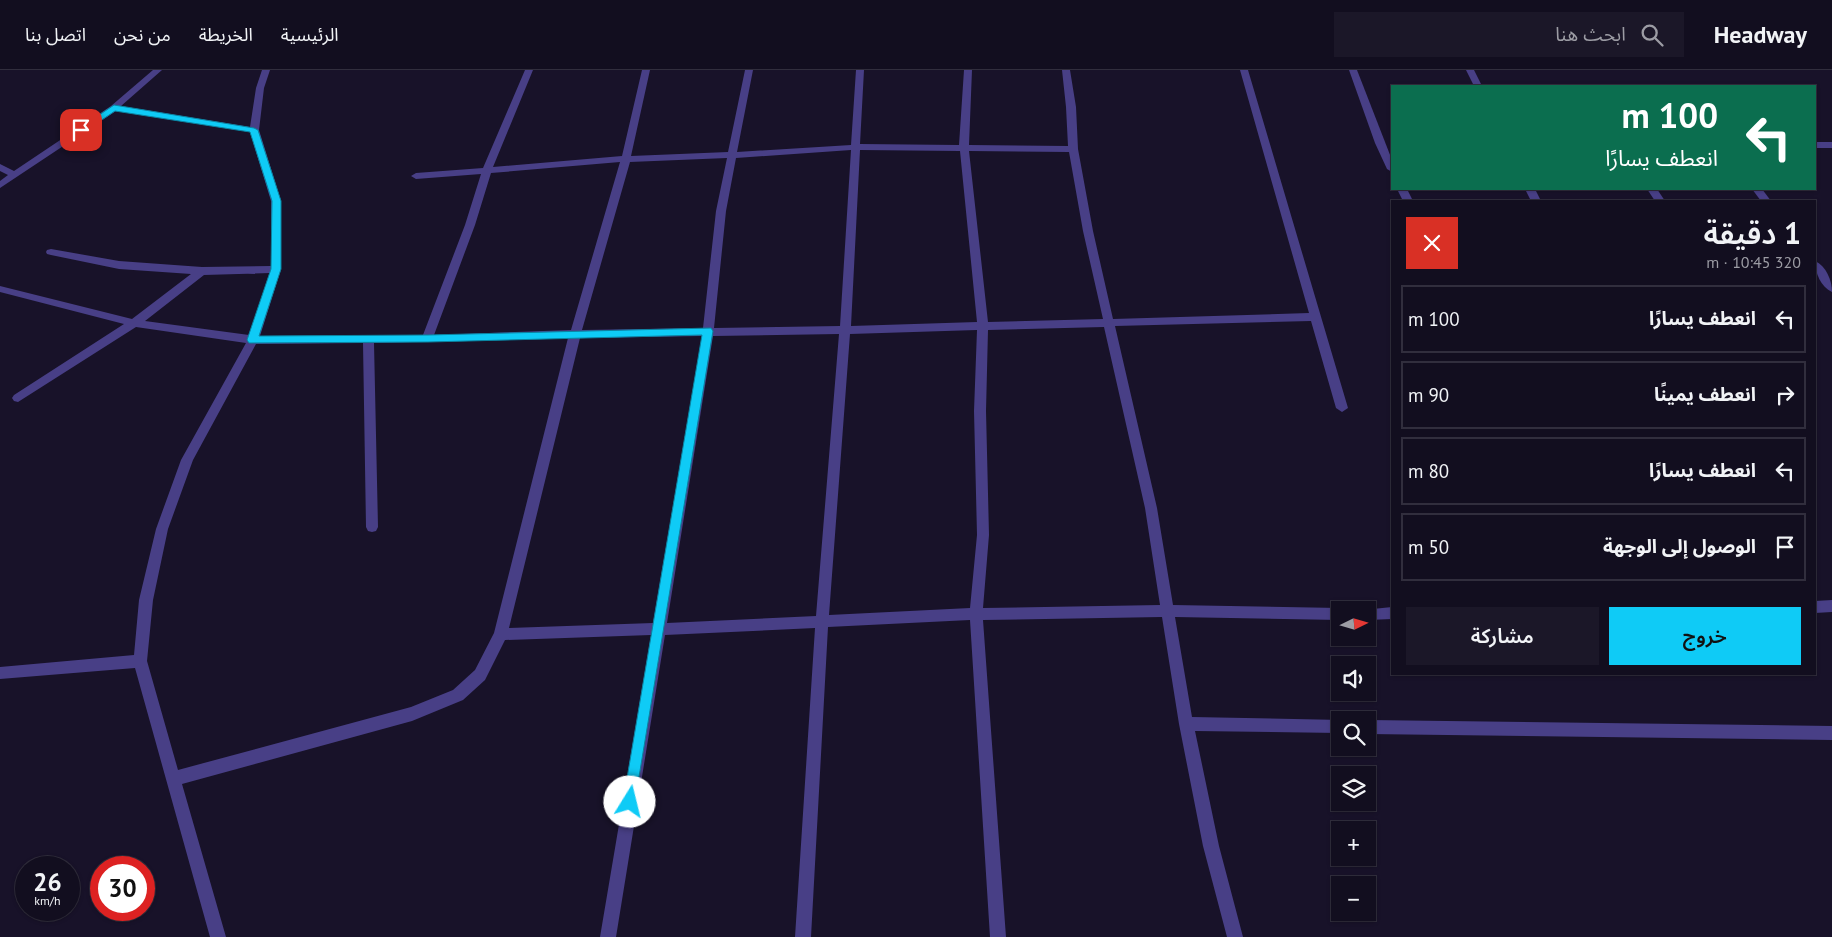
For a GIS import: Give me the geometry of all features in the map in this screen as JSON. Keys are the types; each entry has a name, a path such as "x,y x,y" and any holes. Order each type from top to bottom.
{"street":[{"path":"0,185 114,108 158,70"},
{"path":"218,937 140,661 146,600 162,529 186,460 252,340 276,269 276,201 254,130 260,88 266,70"},
{"path":"428,339 470,225 487,170 528,70"},
{"path":"173,779 412,714 458,695 480,675 501,634 575,334 626,159 646,70"},
{"path":"608,937 708,331 721,211 749,70"},
{"path":"803,937 822,621 845,330 860,70"},
{"path":"968,70 964,147 983,326 980,411 983,535 976,614 998,937"},
{"path":"1066,70 1072,107 1073,149 1088,231 1151,508 1186,724 1211,846 1236,937"},
{"path":"1244,70 1342,408"},
{"path":"1353,70 1380,143 1391,167"},
{"path":"1470,70 1478,85"},
{"path":"114,108 254,130"},
{"path":"1380,143 1391,143"},
{"path":"1816,145 1832,145"},
{"path":"416,176 626,159 857,147 1073,149"},
{"path":"0,167 15,176"},
{"path":"51,252 119,265 202,272 276,269"},
{"path":"1816,266 1832,288"},
{"path":"18,398 134,324 202,272"},
{"path":"2,289 134,324 252,340 428,339 708,331 845,330 1315,317"},
{"path":"368,339 372,527"},
{"path":"1816,607 1832,606"},
{"path":"501,634 658,629 976,614 1167,611 1331,614"},
{"path":"1376,614 1391,613"},
{"path":"0,673 140,661"},
{"path":"1186,724 1331,726"},
{"path":"1376,726 1832,733"}],"route":[{"path":"81,130 114,108 254,130 276,201 276,269 252,340 428,339 708,331 630,802"}]}
